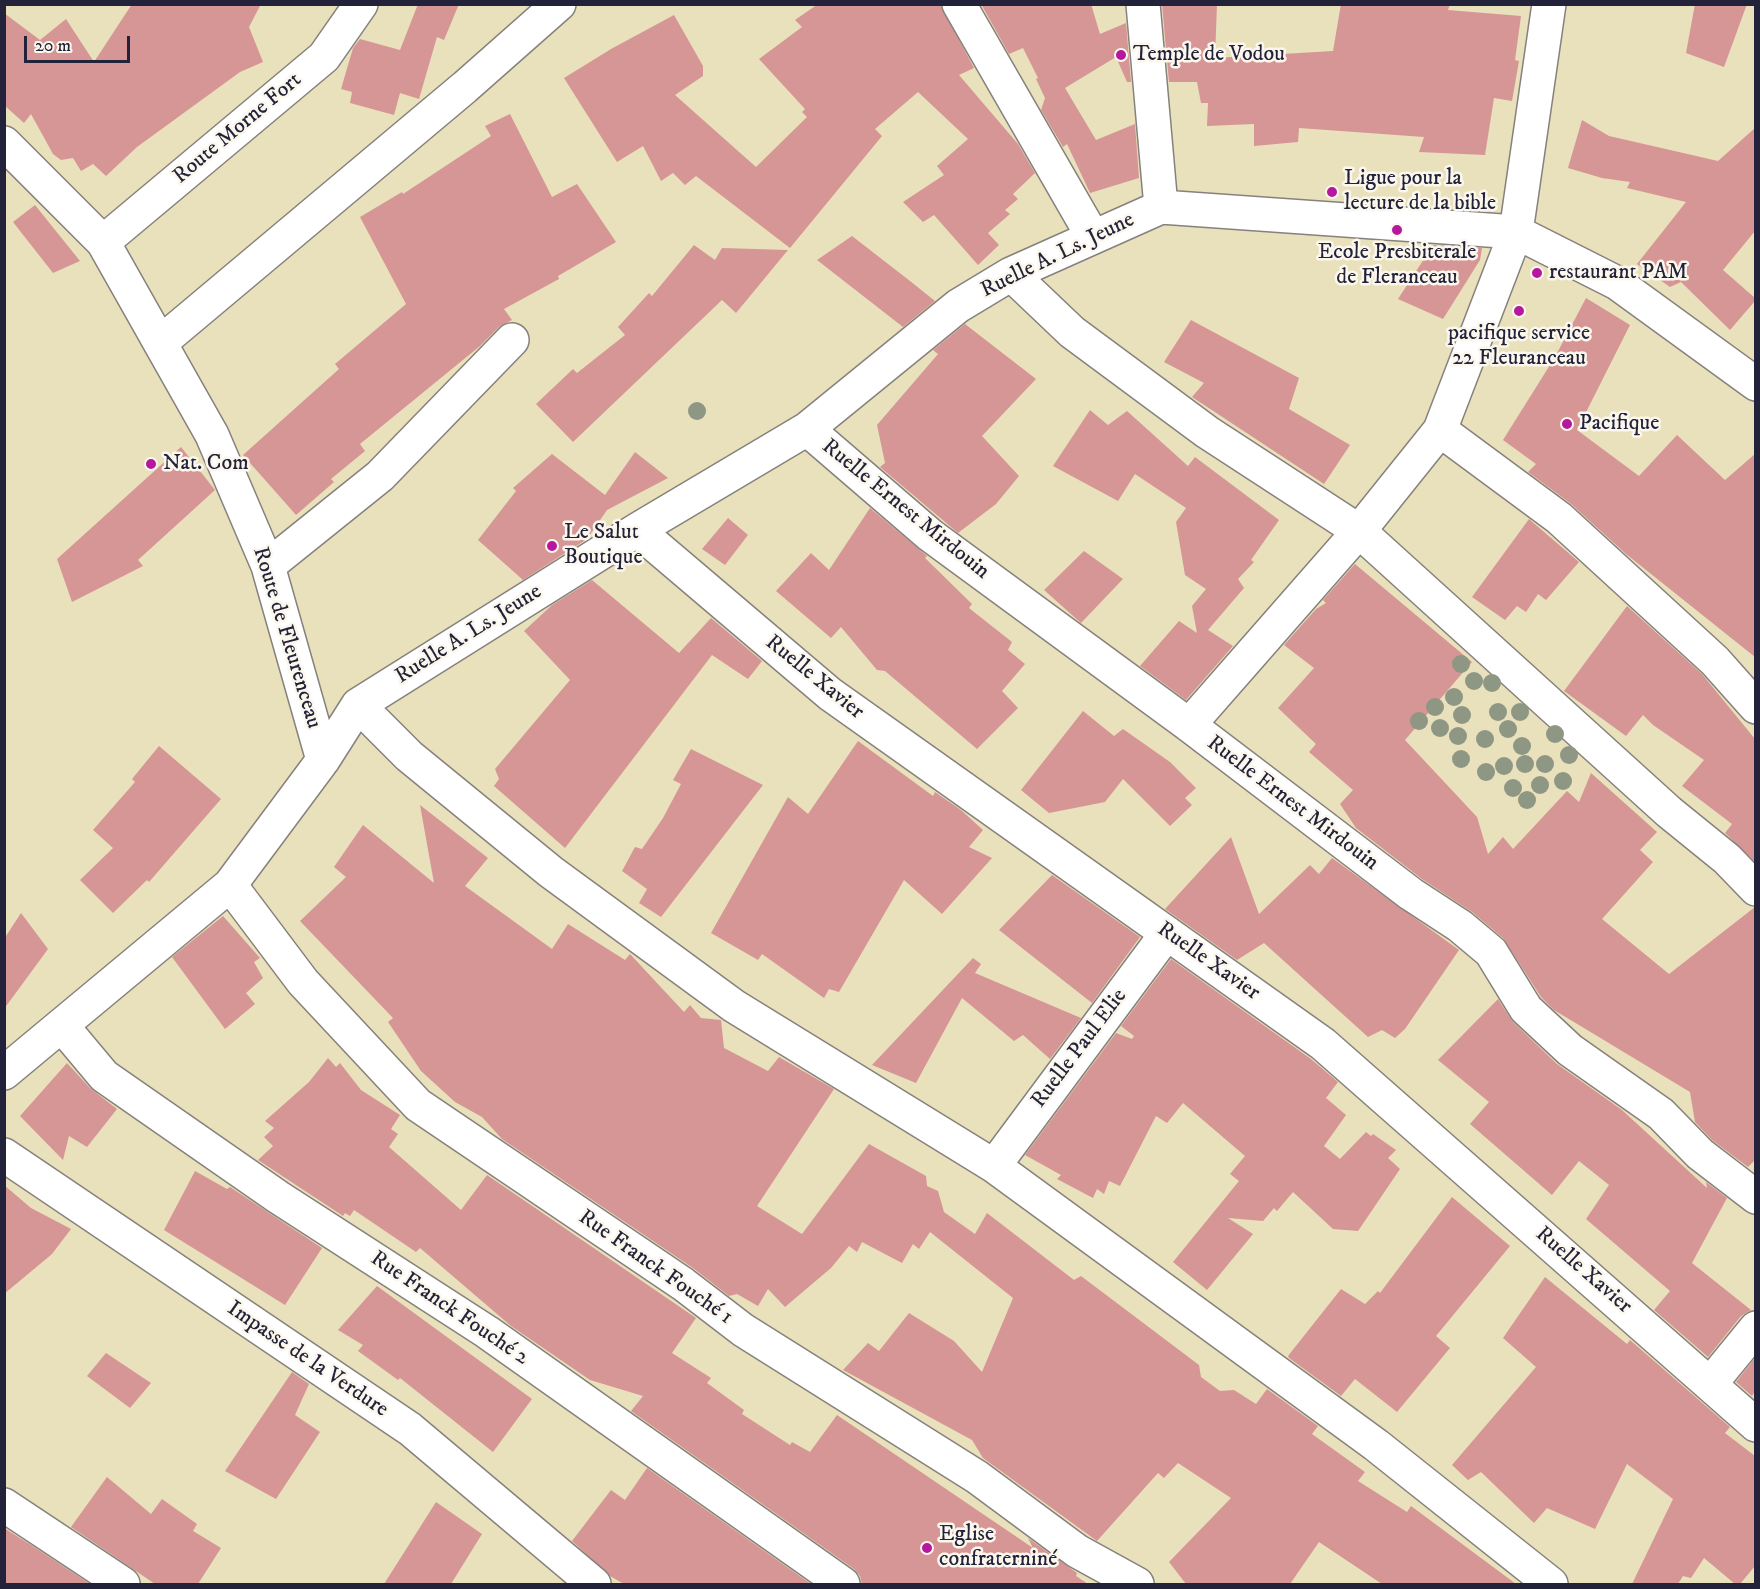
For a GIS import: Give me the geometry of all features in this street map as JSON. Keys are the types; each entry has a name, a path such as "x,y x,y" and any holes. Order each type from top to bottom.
{"street":[{"name":"Route Morne Fort","path":"103,242 324,57 362,4"},
{"path":"160,343 456,95 559,4"},
{"path":"959,4 1093,237"},
{"path":"1143,4 1161,207"},
{"path":"1189,725 1359,531 1440,430 1516,232 1549,4"},
{"name":"Route de Fleurenceau","path":"4,143 103,242 212,435 268,566 323,760 230,885 63,1027 4,1073"},
{"name":"Ruelle A. Ls. Jeune","path":"323,760 358,705 637,530 807,429 958,306 1011,274 1161,207 1516,232 1617,283 1755,384"},
{"path":"1011,274 1072,332 1207,432 1359,531 1669,812 1727,859 1755,889"},
{"path":"268,566 380,476 512,340"},
{"name":"Ruelle Ernest Mirdouin","path":"807,429 930,535 1189,725 1411,894 1460,926 1491,952 1526,1009 1563,1043 1661,1114 1700,1154 1754,1193"},
{"path":"1440,430 1559,518 1715,661 1755,707"},
{"name":"Ruelle Xavier","path":"637,530 830,694 1323,1044 1711,1383 1755,1425"},
{"path":"358,705 409,756 551,872 725,999 994,1166 1376,1445 1551,1584"},
{"name":"Rue Franck Fouché 1","path":"230,885 303,982 418,1105 683,1284 743,1330 977,1477 1077,1551 1137,1584"},
{"name":"Ruelle Paul Elie","path":"994,1166 1167,933"},
{"name":"Rue Franck Fouché 2","path":"63,1027 104,1077 278,1197 487,1332 843,1584"},
{"name":"Impasse de la Verdure","path":"4,1155 410,1429 594,1584"},
{"path":"1711,1383 1755,1329"},
{"path":"4,1505 123,1584"}],"building":[{"path":"132,4 261,4 249,27 263,62 240,72 137,147 106,176 93,164 81,171 73,158 61,160 53,154 31,114 24,123 4,105 4,13 40,40 66,19 94,62"},
{"path":"418,4 459,4 444,40 437,37 419,99 400,93 394,115 350,103 352,92 341,89 353,48 360,39 400,50"},
{"path":"818,4 940,4 974,68 959,75 1018,144 1035,173 1013,194 1018,199 1005,210 1010,214 988,233 999,245 978,265 934,215 923,222 903,202 944,175 937,166 968,139 918,92 875,129 882,136 790,248 696,176 685,185 673,173 661,181 643,146 617,162 564,78 611,49 674,15 703,66 703,76 675,95 756,167 807,117 802,112 805,109 759,59 802,27 795,20"},
{"path":"981,4 1091,4 1100,34 1126,23 1131,82 1127,82 1116,57 1065,88 1096,140 1135,124 1139,178 1090,193 1067,144 1063,147 1041,110 1045,98 1023,48 1009,54"},
{"path":"1162,4 1217,4 1215,58 1333,51 1341,4 1450,4 1448,10 1521,16 1515,60 1519,61 1512,101 1494,98 1485,155 1419,152 1424,137 1299,128 1298,142 1254,146 1254,124 1207,126 1208,103 1201,103 1197,82 1169,82"},
{"path":"1695,4 1747,4 1724,67 1686,53"},
{"path":"510,114 552,197 577,184 616,242 558,276 559,279 504,309 512,320 499,327 480,346 360,444 365,451 331,479 334,482 296,515 243,455 339,369 335,364 406,304 360,217 402,192 403,194 491,136 485,126"},
{"path":"1582,120 1609,136 1718,161 1755,128 1755,231 1723,270 1755,298 1755,301 1730,330 1681,282 1670,287 1637,264 1686,202 1627,188 1630,182 1602,178 1568,168"},
{"path":"35,205 80,261 53,273 13,222"},
{"path":"852,236 935,301 903,327 817,260"},
{"path":"694,245 715,260 722,248 788,250 736,313 722,300 573,442 536,404 573,369 577,373 625,335 618,327 649,293 652,296"},
{"path":"1433,245 1482,248 1480,260 1443,319 1398,299"},
{"path":"1586,298 1630,325 1577,430 1639,476 1677,435 1725,480 1755,454 1755,657 1626,554 1570,503 1528,472 1536,464 1503,440 1555,357"},
{"path":"1191,320 1299,378 1289,409 1350,445 1324,484 1192,397 1204,383 1164,362"},
{"path":"965,324 1036,379 982,436 1019,476 996,504 958,533 880,467 885,463 877,425 938,354 933,350"},
{"path":"1090,410 1108,425 1127,411 1188,466 1195,457 1279,520 1251,560 1254,562 1238,579 1244,588 1208,630 1233,646 1186,700 1140,666 1179,621 1197,633 1192,606 1206,589 1185,575 1176,522 1186,508 1135,474 1118,501 1053,466"},
{"path":"181,447 215,490 138,560 143,566 72,602 57,559"},
{"path":"635,452 668,478 607,510 587,539 523,580 478,540 516,491 513,488 552,454 605,495"},
{"path":"870,508 927,556 925,558 972,604 969,608 1012,642 1008,650 1025,664 1002,691 1018,708 977,749 885,671 877,670 841,627 831,638 776,591 811,553 829,570"},
{"path":"728,518 748,535 725,565 702,549"},
{"path":"1529,519 1579,562 1546,600 1538,594 1526,612 1517,606 1505,620 1472,597"},
{"path":"1084,551 1123,579 1081,623 1044,590"},
{"path":"1355,564 1472,662 1405,740 1477,817 1488,854 1503,837 1513,849 1567,791 1579,802 1591,773 1657,832 1640,850 1653,862 1602,919 1669,974 1755,907 1755,1160 1748,1167 1712,1140 1695,1122 1690,1092 1554,1010 1541,997 1503,938 1472,912 1422,879 1356,828 1340,804 1353,790 1309,752 1316,744 1278,708 1314,668 1284,645 1316,609 1326,603 1323,600"},
{"path":"592,580 679,653 711,618 762,661 748,679 712,655 565,848 494,786 499,779 495,769 570,680 524,631 552,605"},
{"path":"1627,606 1702,674 1755,739 1755,862 1725,833 1732,824 1682,786 1704,760 1653,725 1643,715 1626,736 1564,691"},
{"path":"1083,711 1114,736 1123,729 1170,762 1196,788 1185,798 1192,805 1170,826 1123,779 1105,802 1049,813 1021,790"},
{"path":"858,741 933,796 935,792 961,810 983,830 969,847 992,858 942,914 904,880 839,992 829,989 824,998 762,954 758,960 711,933 788,797 808,814"},
{"path":"159,746 221,799 149,882 147,880 113,913 80,880 113,848 93,830 135,782 132,779"},
{"path":"691,749 763,785 661,917 639,903 647,889 622,871 635,847 642,849 663,818 681,784 673,780"},
{"path":"420,805 488,858 465,886 552,949 568,924 625,960 630,954 684,1012 690,1005 701,1018 721,1020 724,1048 768,1071 779,1057 834,1089 757,1206 802,1234 869,1144 926,1176 927,1186 938,1191 944,1212 975,1234 987,1213 1074,1280 1081,1276 1199,1365 1201,1377 1220,1391 1234,1390 1256,1404 1267,1389 1318,1426 1312,1434 1365,1472 1358,1481 1407,1512 1411,1506 1516,1584 1382,1584 1319,1542 1290,1584 1186,1584 1169,1562 1231,1498 1178,1463 1164,1478 1158,1473 1097,1541 983,1458 972,1440 843,1370 868,1343 879,1351 909,1313 954,1341 982,1372 1013,1298 930,1232 919,1249 913,1244 902,1263 862,1242 857,1252 849,1246 831,1268 785,1307 768,1289 758,1306 737,1294 729,1296 693,1268 502,1139 482,1117 455,1102 421,1071 388,1022 393,1018 300,921 346,877 334,867 363,825 434,883"},
{"path":"1231,837 1259,914 1310,865 1319,874 1332,858 1459,950 1405,1029 1395,1038 1382,1030 1368,1037 1264,943 1237,960 1165,909"},
{"path":"1052,875 1140,937 1092,1003 999,930"},
{"path":"21,913 48,949 4,1009 4,939"},
{"path":"223,916 260,958 254,962 263,978 246,993 255,1004 225,1029 172,957"},
{"path":"973,958 981,964 975,973 1081,1018 1050,1059 1023,1035 1014,1041 962,998 916,1083 872,1065"},
{"path":"1171,959 1311,1059 1338,1082 1326,1098 1346,1115 1324,1146 1340,1159 1366,1132 1371,1136 1373,1134 1396,1150 1388,1158 1400,1169 1358,1231 1333,1229 1293,1192 1277,1211 1274,1208 1263,1221 1228,1218 1253,1234 1207,1290 1173,1262 1239,1181 1230,1174 1245,1156 1183,1103 1167,1123 1156,1116 1120,1186 1109,1181 1104,1194 1097,1189 1093,1198 1057,1179 1061,1175 1025,1155 1116,1033 1132,1039 1134,1036 1121,1026"},
{"path":"1498,999 1513,1022 1557,1064 1622,1110 1707,1188 1706,1182 1727,1198 1692,1263 1751,1310 1741,1316 1708,1357 1654,1310 1670,1291 1586,1219 1609,1185 1579,1161 1552,1195 1470,1124 1489,1102 1438,1060"},
{"path":"328,1058 336,1067 340,1063 361,1090 400,1115 391,1129 398,1134 389,1147 461,1210 487,1175 696,1318 672,1353 711,1378 707,1383 744,1410 742,1414 790,1445 792,1442 810,1452 837,1415 1033,1548 1028,1538 1077,1573 1076,1576 1088,1584 862,1584 860,1576 854,1569 631,1411 643,1396 590,1380 511,1326 420,1248 416,1252 354,1210 350,1216 345,1213 343,1216 258,1160 273,1146 264,1137 274,1128 265,1121 309,1082"},
{"path":"67,1063 90,1088 117,1109 87,1147 69,1136 63,1160 20,1116"},
{"path":"195,1171 227,1189 230,1187 322,1248 285,1305 164,1230"},
{"path":"4,1185 31,1208 71,1229 52,1254 4,1294"},
{"path":"1452,1197 1510,1246 1436,1336 1450,1348 1397,1412 1355,1379 1341,1396 1289,1358 1288,1356 1341,1289 1365,1304 1378,1291 1380,1293"},
{"path":"1545,1277 1627,1344 1630,1340 1730,1427 1725,1433 1755,1456 1755,1566 1740,1584 1735,1584 1704,1558 1691,1578 1683,1576 1678,1584 1632,1584 1673,1499 1627,1464 1595,1529 1547,1508 1534,1523 1481,1472 1468,1480 1452,1465 1536,1367 1503,1338"},
{"path":"377,1286 532,1399 493,1452 400,1378 398,1380 358,1351 363,1345 338,1330"},
{"path":"106,1353 151,1383 130,1408 87,1376"},
{"path":"1755,1358 1755,1391 1752,1396 1736,1382"},
{"path":"292,1372 309,1384 295,1415 320,1432 276,1499 225,1471"},
{"path":"647,1468 811,1584 624,1584 610,1576 572,1541 611,1490 625,1500"},
{"path":"107,1477 151,1514 162,1499 197,1524 193,1531 221,1548 198,1584 155,1584 71,1527"},
{"path":"436,1502 482,1534 451,1584 384,1584"},
{"path":"4,1528 31,1545 90,1584 4,1584"}],"place":[{"name":"Temple de Vodou","path":"1121,55"},
{"name":"Ligue pour la lecture de la bible","path":"1332,192"},
{"name":"Ecole Presbiterale de Fleranceau","path":"1397,230"},
{"name":"restaurant PAM","path":"1537,273"},
{"name":"pacifique service 22 Fleuranceau","path":"1519,311"},
{"name":"Pacifique","path":"1567,424"},
{"name":"Nat. Com","path":"151,464"},
{"name":"Le Salut Boutique","path":"552,546"},
{"name":"Eglise confraterniné","path":"927,1548"}]}
